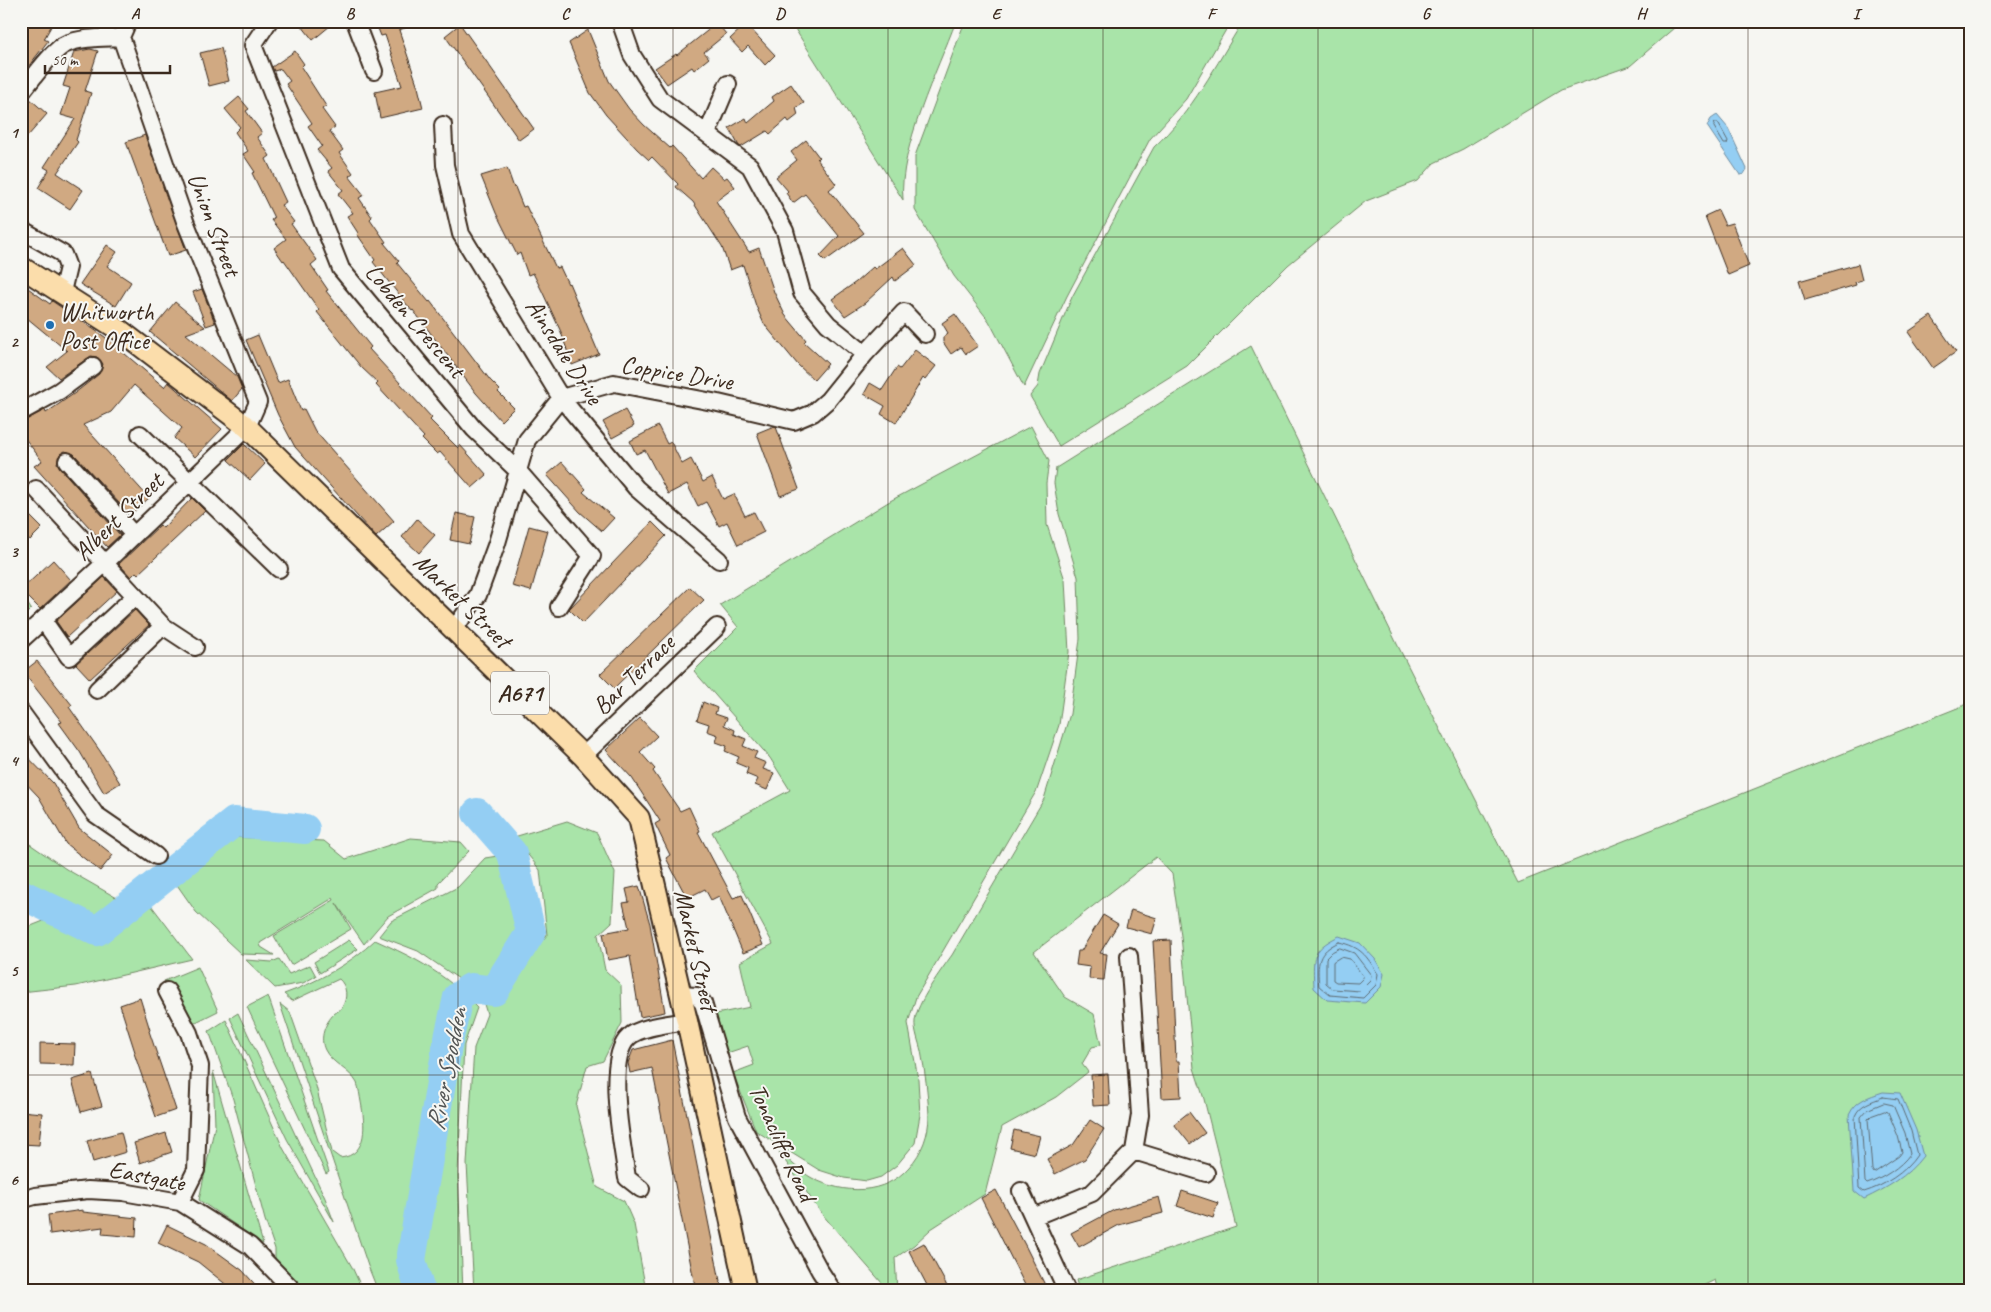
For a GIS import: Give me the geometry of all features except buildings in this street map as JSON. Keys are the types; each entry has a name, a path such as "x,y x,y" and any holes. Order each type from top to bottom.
{"main road":[{"name":"Market Street","path":"21,267 121,332 247,426 455,628 583,756 639,818 687,1021 746,1291"}],"street":[{"path":"21,93 64,44 77,40 121,37 128,21"},
{"name":"Lobden Crescent","path":"269,21 253,45 341,269 474,429 518,472 592,556 559,607"},
{"path":"355,21 374,71"},
{"path":"620,21 632,55 660,99 750,166 785,232 802,293 828,324 865,354"},
{"name":"Union Street","path":"121,37 185,221 258,402 247,426"},
{"path":"707,134 728,84"},
{"name":"Ainsdale Drive","path":"442,126 445,165 461,234 561,398 636,488 719,560"},
{"path":"21,230 63,254 68,267 62,292"},
{"name":"Coppice Drive","path":"561,398 614,383 718,403 794,421 813,413 828,400 865,354 904,312 925,334"},
{"path":"21,412 59,391 93,366"},
{"path":"455,628 478,595 527,440 561,398"},
{"name":"Albert Street","path":"21,640 104,564 247,426"},
{"path":"140,434 280,569"},
{"path":"67,461 134,535"},
{"path":"36,489 163,626 195,647"},
{"path":"43,620 69,657 135,596"},
{"path":"96,690 163,626"},
{"name":"Bar Terrace","path":"583,756 717,627"},
{"path":"21,712 95,814 156,856"},
{"path":"1033,1217 1092,1193 1134,1151 1140,1115 1129,956"},
{"path":"167,991 189,1033 200,1066 196,1170 180,1202"},
{"name":"Tonacliffe Road","path":"680,994 697,996 703,1003 737,1117 820,1271 833,1291"},
{"path":"641,1189 627,1178 615,1082 618,1054 629,1036 638,1031 687,1021"},
{"path":"1134,1151 1206,1173"},
{"name":"Eastgate","path":"21,1200 35,1196 88,1190 123,1192 180,1202 250,1246 294,1291"},
{"path":"1022,1191 1067,1291"}],"green space":[{"path":"790,21 956,21 913,134 903,180 903,200"},
{"path":"965,21 1231,21 1186,99 1150,139 1067,296 1024,387 989,321 954,276 915,210 915,156"},
{"path":"1243,21 1682,21 1630,66 1561,90 1463,149 1434,163 1418,181 1366,201 1288,265 1187,366 1059,446 1030,396 1038,386 1040,374 1072,297 1154,147 1192,103"},
{"path":"1251,346 1398,646 1518,883 1970,703 1970,1291 1718,1291 1715,1280 1692,1291 1079,1291 1076,1280 1236,1227 1204,1099 1194,1068 1181,936 1172,874 1156,857 1034,952 1065,997 1094,1014 1101,1045 1092,1047 1082,1064 1088,1072 1056,1097 1002,1127 985,1194 931,1229 914,1245 895,1258 897,1291 889,1291 821,1213 779,1152 812,1178 824,1184 850,1189 864,1189 888,1183 914,1162 924,1143 929,1115 924,1066 915,1028 916,1014 930,987 952,955 1044,799 1070,714 1080,639 1078,577 1059,514 1054,483 1056,468"},
{"path":"1031,426 1049,461 1046,483 1047,525 1065,580 1069,652 1059,725 1037,790 916,997 908,1023 918,1079 920,1115 915,1143 897,1165 881,1177 867,1181 844,1178 819,1170 756,1131 733,1073 754,1065 748,1046 727,1053 716,1014 750,1007 740,962 773,944 712,832 790,790 770,758 694,671 738,627 720,605 890,501"},
{"path":"21,593 31,609 21,619"},
{"path":"567,821 597,833 615,873 612,922 598,935 605,970 621,985 622,1023 603,1061 587,1066 576,1106 597,1187 624,1201 634,1224 646,1291 474,1291 467,1164 474,1048 487,1014 483,1001 498,995 547,935 540,870 514,837"},
{"path":"229,837 324,841 346,859 411,838 461,842 469,851 438,883 438,888 388,916 364,944 336,903 351,929 291,965 274,936 334,900 333,898 260,943 261,947 274,955 241,954 196,912 173,879"},
{"path":"21,838 66,869 117,898 138,883 140,890 94,925 21,886"},
{"path":"504,855 519,928 492,985 462,981 418,951 379,936 391,921 458,887 485,858"},
{"path":"148,901 192,959 76,986 21,992 21,930 51,918 95,940"},
{"path":"349,940 358,949 320,973 314,962"},
{"path":"375,940 418,961 438,973 457,988 449,998 405,1261 414,1291 378,1291 280,1004 290,1012 316,1086 332,1152 340,1158 349,1156 356,1151 363,1137 364,1128 358,1087 354,1078 328,1055 323,1045 324,1031 328,1022 344,1004 346,992 344,985 339,979 292,1001 284,994 332,972 355,957"},
{"path":"279,959 289,974 310,965 316,976 303,983 275,988 246,960 272,962"},
{"path":"198,967 218,1011 196,1022 191,1021 164,981"},
{"path":"268,996 329,1172 326,1174 247,1007"},
{"path":"465,996 477,1008 464,1045 458,1172 463,1291 428,1291 418,1260 454,1034 462,999"},
{"path":"238,1013 325,1198 334,1222 287,1139 230,1018"},
{"path":"226,1020 283,1148 352,1267 363,1291 305,1291 275,1259 275,1249 265,1220 233,1099 209,1031"},
{"path":"213,1071 263,1244 199,1200 215,1125"}],"water":[{"path":"1717,115 1728,128 1747,169 1744,174 1740,175 1707,126 1711,119"},
{"path":"1339,936 1360,943 1375,959 1384,974 1381,987 1365,1003 1327,1000 1314,988 1313,970 1315,956 1323,946"},
{"path":"1883,1092 1900,1093 1916,1130 1923,1156 1896,1181 1864,1199 1854,1191 1849,1115 1859,1102"}],"waterway":[{"name":"River Spodden","path":"420,1291 411,1260 447,1047 458,997 470,988 494,991 531,932 512,853 477,813"},
{"name":"River Spodden","path":"21,894 97,931 234,822 305,829"}],"place":[{"name":"Whitworth Post Office","path":"50,325"}]}
